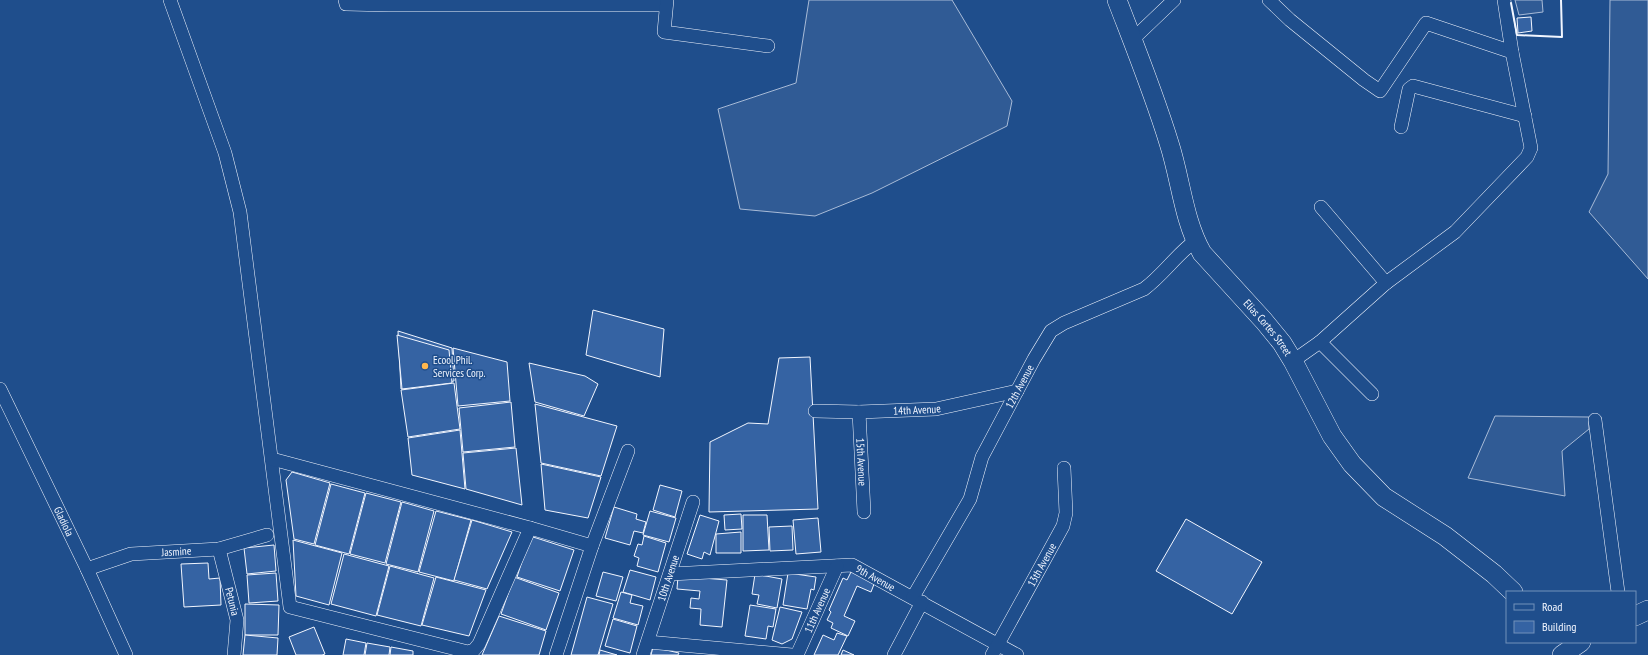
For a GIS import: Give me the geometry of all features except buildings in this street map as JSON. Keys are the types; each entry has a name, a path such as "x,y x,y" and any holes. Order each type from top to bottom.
{"street":[{"path":"170,0 225,153 240,212 290,607 468,652 474,650 479,644 530,528"},
{"path":"345,0 346,4 389,5 666,3 664,32 768,46"},
{"name":"Elias Cortes Street","path":"1117,0 1170,144 1188,218 1202,253 1282,343 1332,436 1352,464 1384,497 1444,536 1494,574 1513,591"},
{"path":"1132,40 1174,0"},
{"path":"1269,0 1290,20 1364,80 1380,91 1426,23 1512,52"},
{"path":"1293,361 1320,342 1386,283 1456,232 1527,157 1531,148 1512,52 1504,0"},
{"path":"1401,127 1409,89 1414,86 1525,116"},
{"path":"1321,207 1386,283"},
{"name":"12th Avenue","path":"894,655 918,600 970,499 982,457 1038,353 1053,329 1144,289 1151,284 1187,247 1196,241"},
{"path":"1320,342 1372,394"},
{"name":"Gladiola","path":"0,389 88,568 126,655"},
{"name":"14th Avenue","path":"815,411 859,412 936,409 1017,392"},
{"name":"15th Avenue","path":"859,412 864,512"},
{"path":"1595,420 1618,591"},
{"path":"556,655 592,546 628,451"},
{"path":"272,459 592,546"},
{"name":"13th Avenue","path":"995,649 1063,526 1066,513 1064,468"},
{"name":"10th Avenue","path":"643,655 693,502"},
{"name":"Jasmine","path":"88,568 131,554 219,549 267,535"},
{"name":"Petunia","path":"219,549 237,620 234,655"},
{"name":"9th Avenue","path":"670,574 852,565 918,600 995,649 1017,655"},
{"name":"11th Avenue","path":"797,655 837,566"},
{"path":"1636,616 1648,610"},
{"path":"648,642 792,655"},
{"path":"1554,643 1561,655 1579,643"}],"shaded area":[{"path":"809,0 952,0 1012,101 1007,126 872,193 815,216 740,209 718,109 796,83"},
{"path":"1515,0 1542,0 1543,12 1519,15"},
{"path":"1610,0 1648,0 1648,279 1589,212 1608,174"},
{"path":"1495,416 1589,417 1589,429 1562,451 1565,496 1468,478"}],"wall":[{"path":"1511,3 1517,35 1562,37 1561,0"}],"place":[{"name":"Ecool Phil. Services Corp.","path":"425,366"}]}
